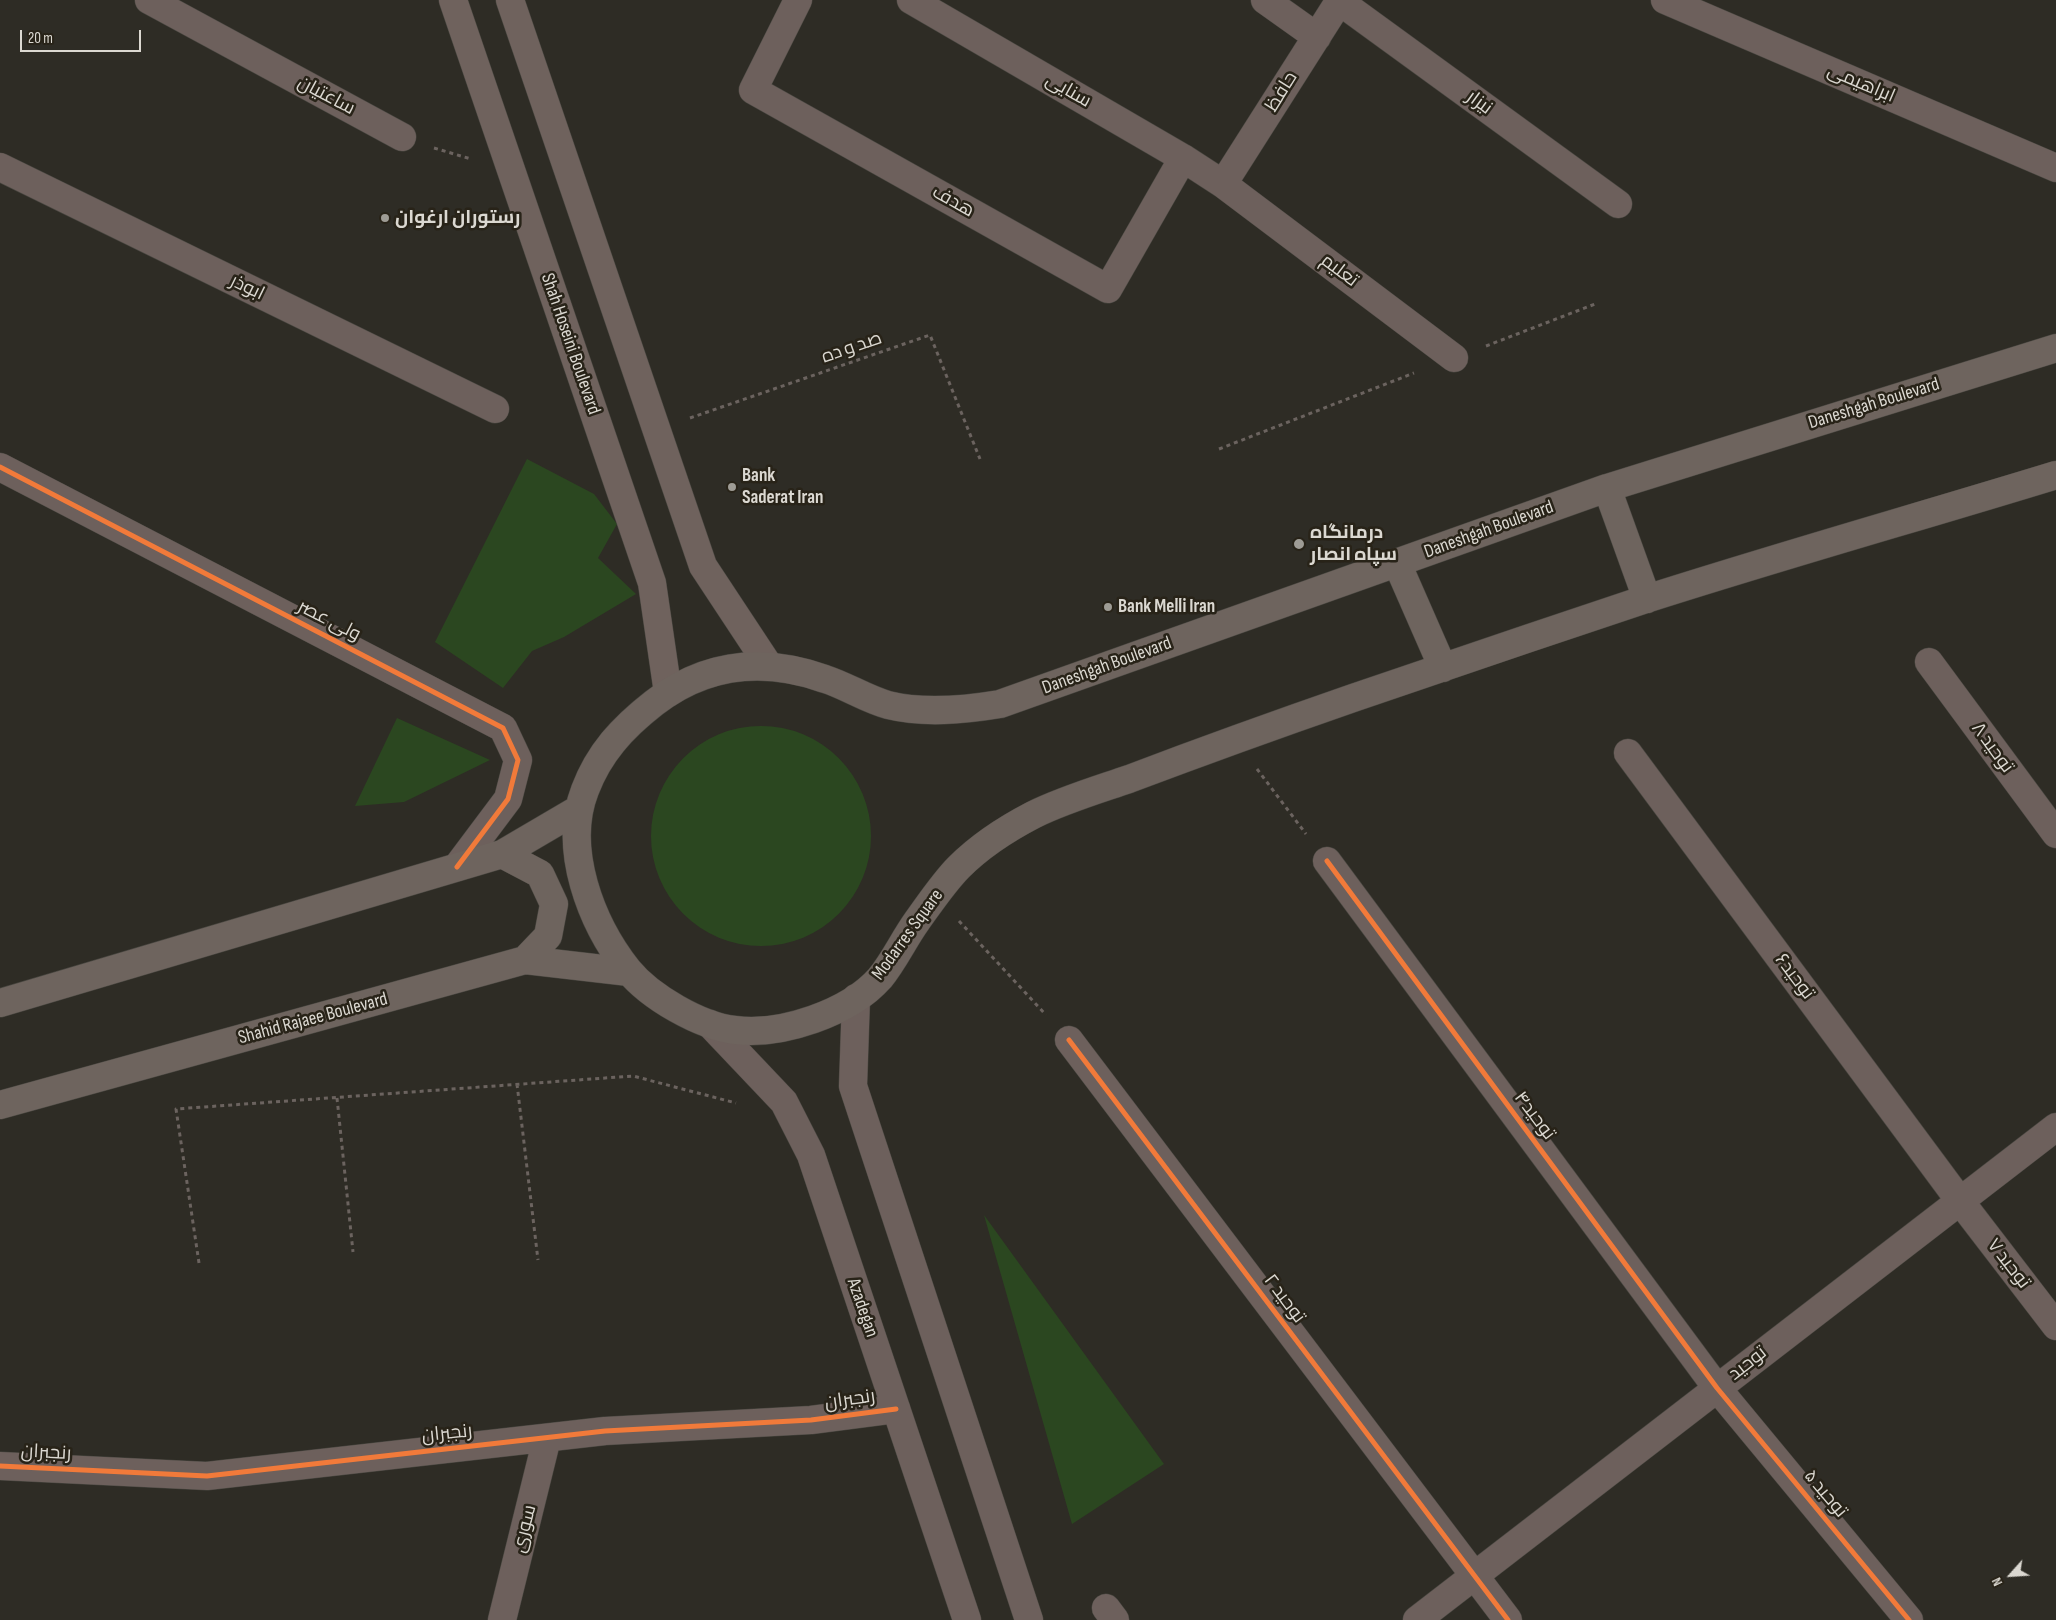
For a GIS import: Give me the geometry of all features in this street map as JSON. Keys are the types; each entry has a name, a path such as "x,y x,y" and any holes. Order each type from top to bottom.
{"highway":[{"name":"Daneshgah Boulevard","path":"893,707 946,710 1000,704 1607,488 2056,348"},
{"path":"1233,739 1647,599 2056,475"},
{"path":"1607,488 1647,599"},
{"path":"1397,563 1443,668"},
{"name":"Modarres Square","path":"893,707 871,700 821,677 769,666 743,666 716,671 692,679 668,692 625,726 592,770 577,810 578,856 584,887 593,913 629,972 662,1000 710,1024 734,1030 763,1030 797,1024 835,1010 856,998 879,978 916,922 960,866 997,837 1035,814 1233,739"},
{"path":"0,1004 502,854 577,810"},
{"path":"502,854 540,874 554,904 548,936 525,960"},
{"name":"Shahid Rajaee Boulevard","path":"0,1105 525,960 629,972"}],"main road":[{"name":"Shah Hoseini Boulevard","path":"453,0 652,583 668,692"},
{"path":"510,0 703,566 769,666"}],"street":[{"name":"ساعتیان","path":"149,0 402,137"},
{"name":"هدف","path":"798,0 753,90 1108,289 1183,158"},
{"name":"سنایی","path":"911,0 1183,158 1223,184"},
{"path":"1265,0 1317,36"},
{"name":"حافظ","path":"1223,184 1340,0"},
{"name":"نیزار","path":"1340,0 1618,204"},
{"name":"ابراهیمی","path":"1665,0 2056,168"},
{"name":"ابوذر","path":"0,167 495,409"},
{"name":"تعلیم","path":"1223,184 1454,358"},
{"name":"ولی عصر","path":"0,468 503,728 518,760 508,799 458,867"},
{"name":"توحید ۸","path":"1929,662 2056,834"},
{"name":"توحید۶","path":"1628,753 1960,1201"},
{"name":"توحید۴","path":"1327,861 1717,1388"},
{"path":"856,998 853,1086 1029,1620"},
{"name":"Azadegan","path":"710,1024 784,1102 811,1155 967,1620"},
{"name":"توحید ۲","path":"1069,1040 1508,1620"},
{"name":"توحید","path":"1417,1620 2056,1127"},
{"name":"توحید ۷","path":"1960,1201 2056,1326"},
{"name":"توحید ۵","path":"1717,1388 1909,1620"},
{"name":"رنجبران","path":"0,1466 207,1476 605,1431 812,1420 896,1409"},
{"name":"سوری","path":"502,1620 547,1438"}],"path":[{"path":"402,137 512,173"},
{"path":"1219,449 1595,304"},
{"path":"1233,739 1327,861"},
{"path":"936,896 1069,1040"},
{"path":"199,1263 176,1109 633,1076 738,1104"},
{"path":"517,1084 538,1260"},
{"path":"337,1098 353,1252"}],"green space":[{"path":"527,459 594,494 617,524 598,558 636,594 564,637 532,651 503,688 435,642"},
{"path":"397,718 490,760 404,802 355,806"},
{"path":"761,726 782,728 803,734 839,758 863,794 869,815 871,836 869,857 863,878 839,914 803,938 782,944 761,946 740,944 719,938 683,914 659,878 653,857 651,836 653,815 659,794 683,758 719,734 740,728"},
{"path":"984,1215 1164,1464 1072,1524"}],"cycle path":[{"path":"0,467 503,728 518,760 508,799 457,867"},
{"path":"1327,861 1717,1388 1909,1620"},
{"path":"1069,1040 1508,1620"},
{"path":"0,1466 207,1476 605,1431 811,1420 896,1409"}],"place":[{"name":"رستوران ارغوان","path":"385,218"},
{"name":"Bank Saderat Iran","path":"732,487"},
{"name":"درمانگاه سپاه انصار","path":"1299,544"},
{"name":"Bank Melli Iran","path":"1108,607"}]}
